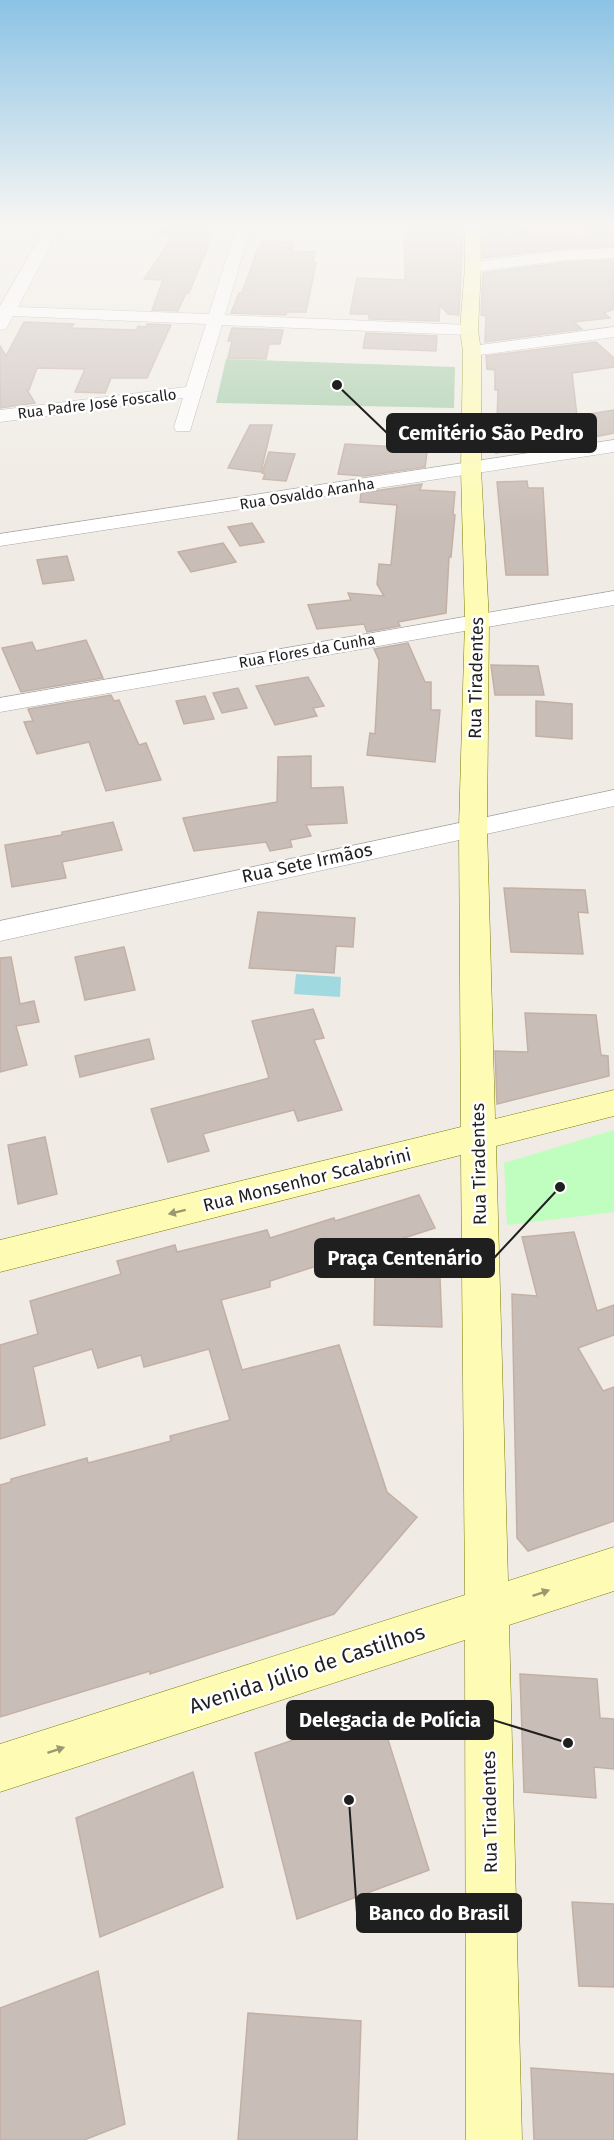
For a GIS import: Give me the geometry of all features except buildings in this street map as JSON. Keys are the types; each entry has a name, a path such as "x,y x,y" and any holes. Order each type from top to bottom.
{"street":[{"path":"183,427 212,325"},
{"path":"263,325 470,341 614,332"},
{"name":"Rua Tiradentes","path":"471,325 471,469 477,621 473,827 494,2140"},
{"name":"Rua Padre José Foscallo","path":"0,416 195,391"},
{"name":"Rua Osvaldo Aranha","path":"0,540 614,446"},
{"name":"Rua Flores da Cunha","path":"0,705 614,598"},
{"name":"Rua Sete Irmãos","path":"0,931 614,798"},
{"name":"Rua Monsenhor Scalabrini","path":"0,1256 614,1103"},
{"name":"Avenida Júlio de Castilhos","path":"0,1768 614,1569"}],"green space":[{"path":"226,359 455,367 454,408 216,403"},
{"path":"614,1130 614,1212 507,1225 504,1163"}],"water":[{"path":"296,974 341,977 340,997 294,994"}],"place":[{"name":"Cemitério São Pedro","path":"337,385"},
{"name":"Praça Centenário","path":"560,1187"},
{"name":"Delegacia de Polícia","path":"568,1743"},
{"name":"Banco do Brasil","path":"349,1800"}]}
